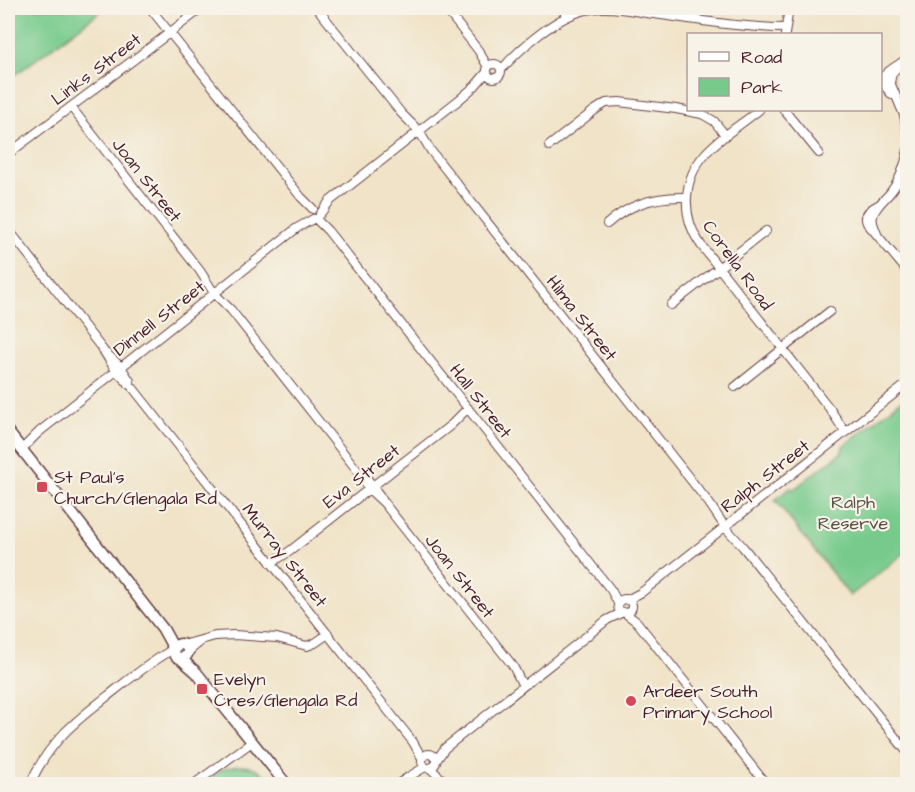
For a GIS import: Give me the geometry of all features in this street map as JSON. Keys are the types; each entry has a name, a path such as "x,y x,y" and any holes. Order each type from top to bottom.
{"street":[{"name":"Hall Street","path":"150,8 766,784"},
{"name":"Links Street","path":"8,154 202,8"},
{"name":"Hilma Street","path":"317,8 908,753"},
{"path":"445,8 492,69"},
{"path":"562,8 567,17"},
{"name":"Dinnell Street","path":"19,447 417,133 475,86 492,69 567,17 584,10 611,8 785,32"},
{"path":"785,32 789,8"},
{"path":"908,58 898,66 890,82 904,115 908,135"},
{"path":"549,146 606,103 619,102 702,114 714,121 726,136"},
{"name":"Joan Street","path":"71,107 357,470 365,476 371,488 526,683"},
{"name":"Corella Road","path":"758,111 705,154 696,166 686,197 687,213 700,245 847,430"},
{"path":"785,111 819,153"},
{"path":"908,150 906,166 894,188 866,215 869,227 908,272"},
{"path":"607,224 625,210 643,202 663,197 686,197"},
{"name":"Murray Street","path":"8,229 445,782"},
{"path":"671,305 766,231"},
{"path":"735,387 830,311"},
{"name":"Ralph Street","path":"398,784 908,383"},
{"name":"Eva Street","path":"273,565 469,410"},
{"path":"8,432 286,784"},
{"path":"30,784 46,755 68,729 156,660 202,640 223,635 277,638 308,646 328,634"},
{"path":"194,784 252,742"}],"green space":[{"path":"8,8 105,8 8,80"},
{"name":"Ralph Reserve","path":"907,396 907,551 850,596 775,500 790,488 794,489 842,452 843,446"},
{"path":"238,766 258,770 272,784 201,784 223,769"}],"place":[{"name":"St Paul's Church/Glengala Rd","path":"42,487"},
{"name":"Evelyn Cres/Glengala Rd","path":"202,689"},
{"name":"Ardeer South Primary School","path":"631,701"}]}
